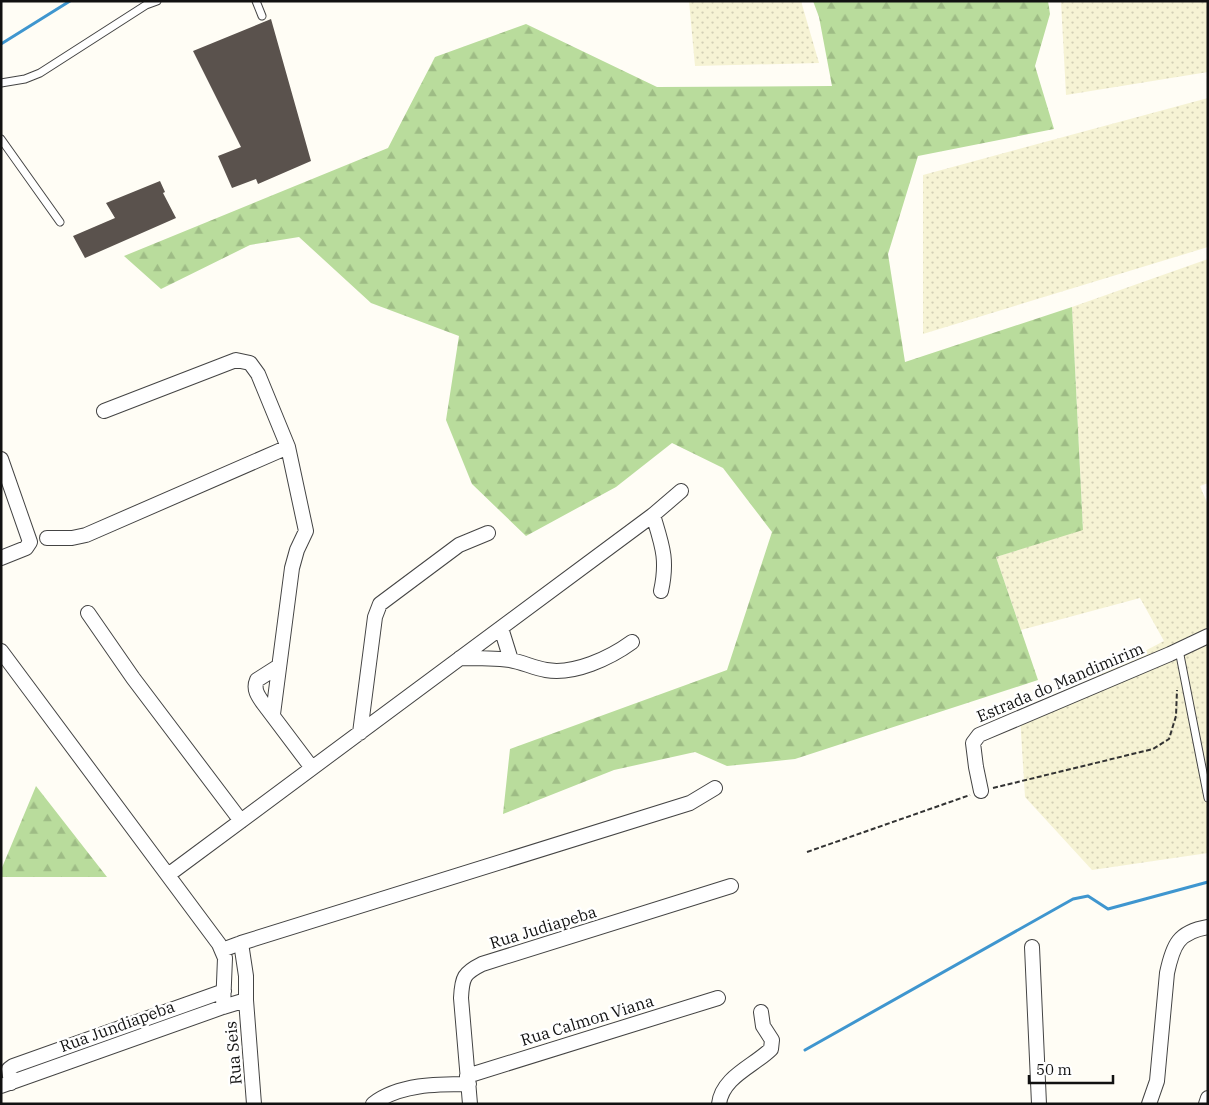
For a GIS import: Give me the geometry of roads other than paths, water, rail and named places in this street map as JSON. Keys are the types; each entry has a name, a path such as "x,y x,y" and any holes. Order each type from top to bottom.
{"street":[{"path":"104,411 236,360 250,363 258,374 288,447 306,531 297,550 292,568 273,714"},
{"path":"47,538 72,538 86,535 288,447"},
{"path":"1,459 30,542 26,548 1,558"},
{"path":"168,875 653,515 681,491"},
{"path":"653,515 664,552 665,573 661,591"},
{"path":"360,732 374,617 380,604 458,545 488,533"},
{"path":"88,613 133,678 241,821"},
{"path":"501,628 511,660"},
{"name":"Estrada do Mandimirim","path":"981,791 973,743 979,735 1208,636"},
{"path":"460,658 511,660 544,670 558,671 591,664 607,658 632,642"},
{"path":"1,651 222,950 225,969 223,1006"},
{"path":"279,666 257,680 255,684 259,697 312,768"},
{"path":"222,950 690,802 715,788"},
{"name":"Rua Judiapeba","path":"468,1080 461,998 462,981 468,971 482,964 731,886"},
{"path":"1149,1104 1157,1081 1170,956 1182,936 1196,929 1208,927"},
{"name":"Rua Seis","path":"241,943 246,976 254,1104"},
{"path":"1032,947 1040,1104"},
{"path":"6,1084 9,1072 13,1066 224,991"},
{"name":"Rua Calmon Viana","path":"373,1104 391,1094 413,1088 468,1080 718,998"},
{"name":"Rua Jundiapeba","path":"6,1084 223,1006 246,1000"},
{"path":"719,1104 719,1098 732,1079 771,1049 772,1040 763,1026 761,1012"},
{"path":"468,1080 470,1104"},
{"path":"1206,1104 1208,1098"}],"lane":[{"path":"1,83 24,79 40,73 146,5 157,1"},
{"path":"256,1 262,16"},
{"path":"1,138 60,222"},
{"path":"1179,650 1208,798"}],"waterway":[{"path":"1,44 70,1"},
{"path":"805,1050 1073,899 1088,896 1108,909 1208,882"}]}
